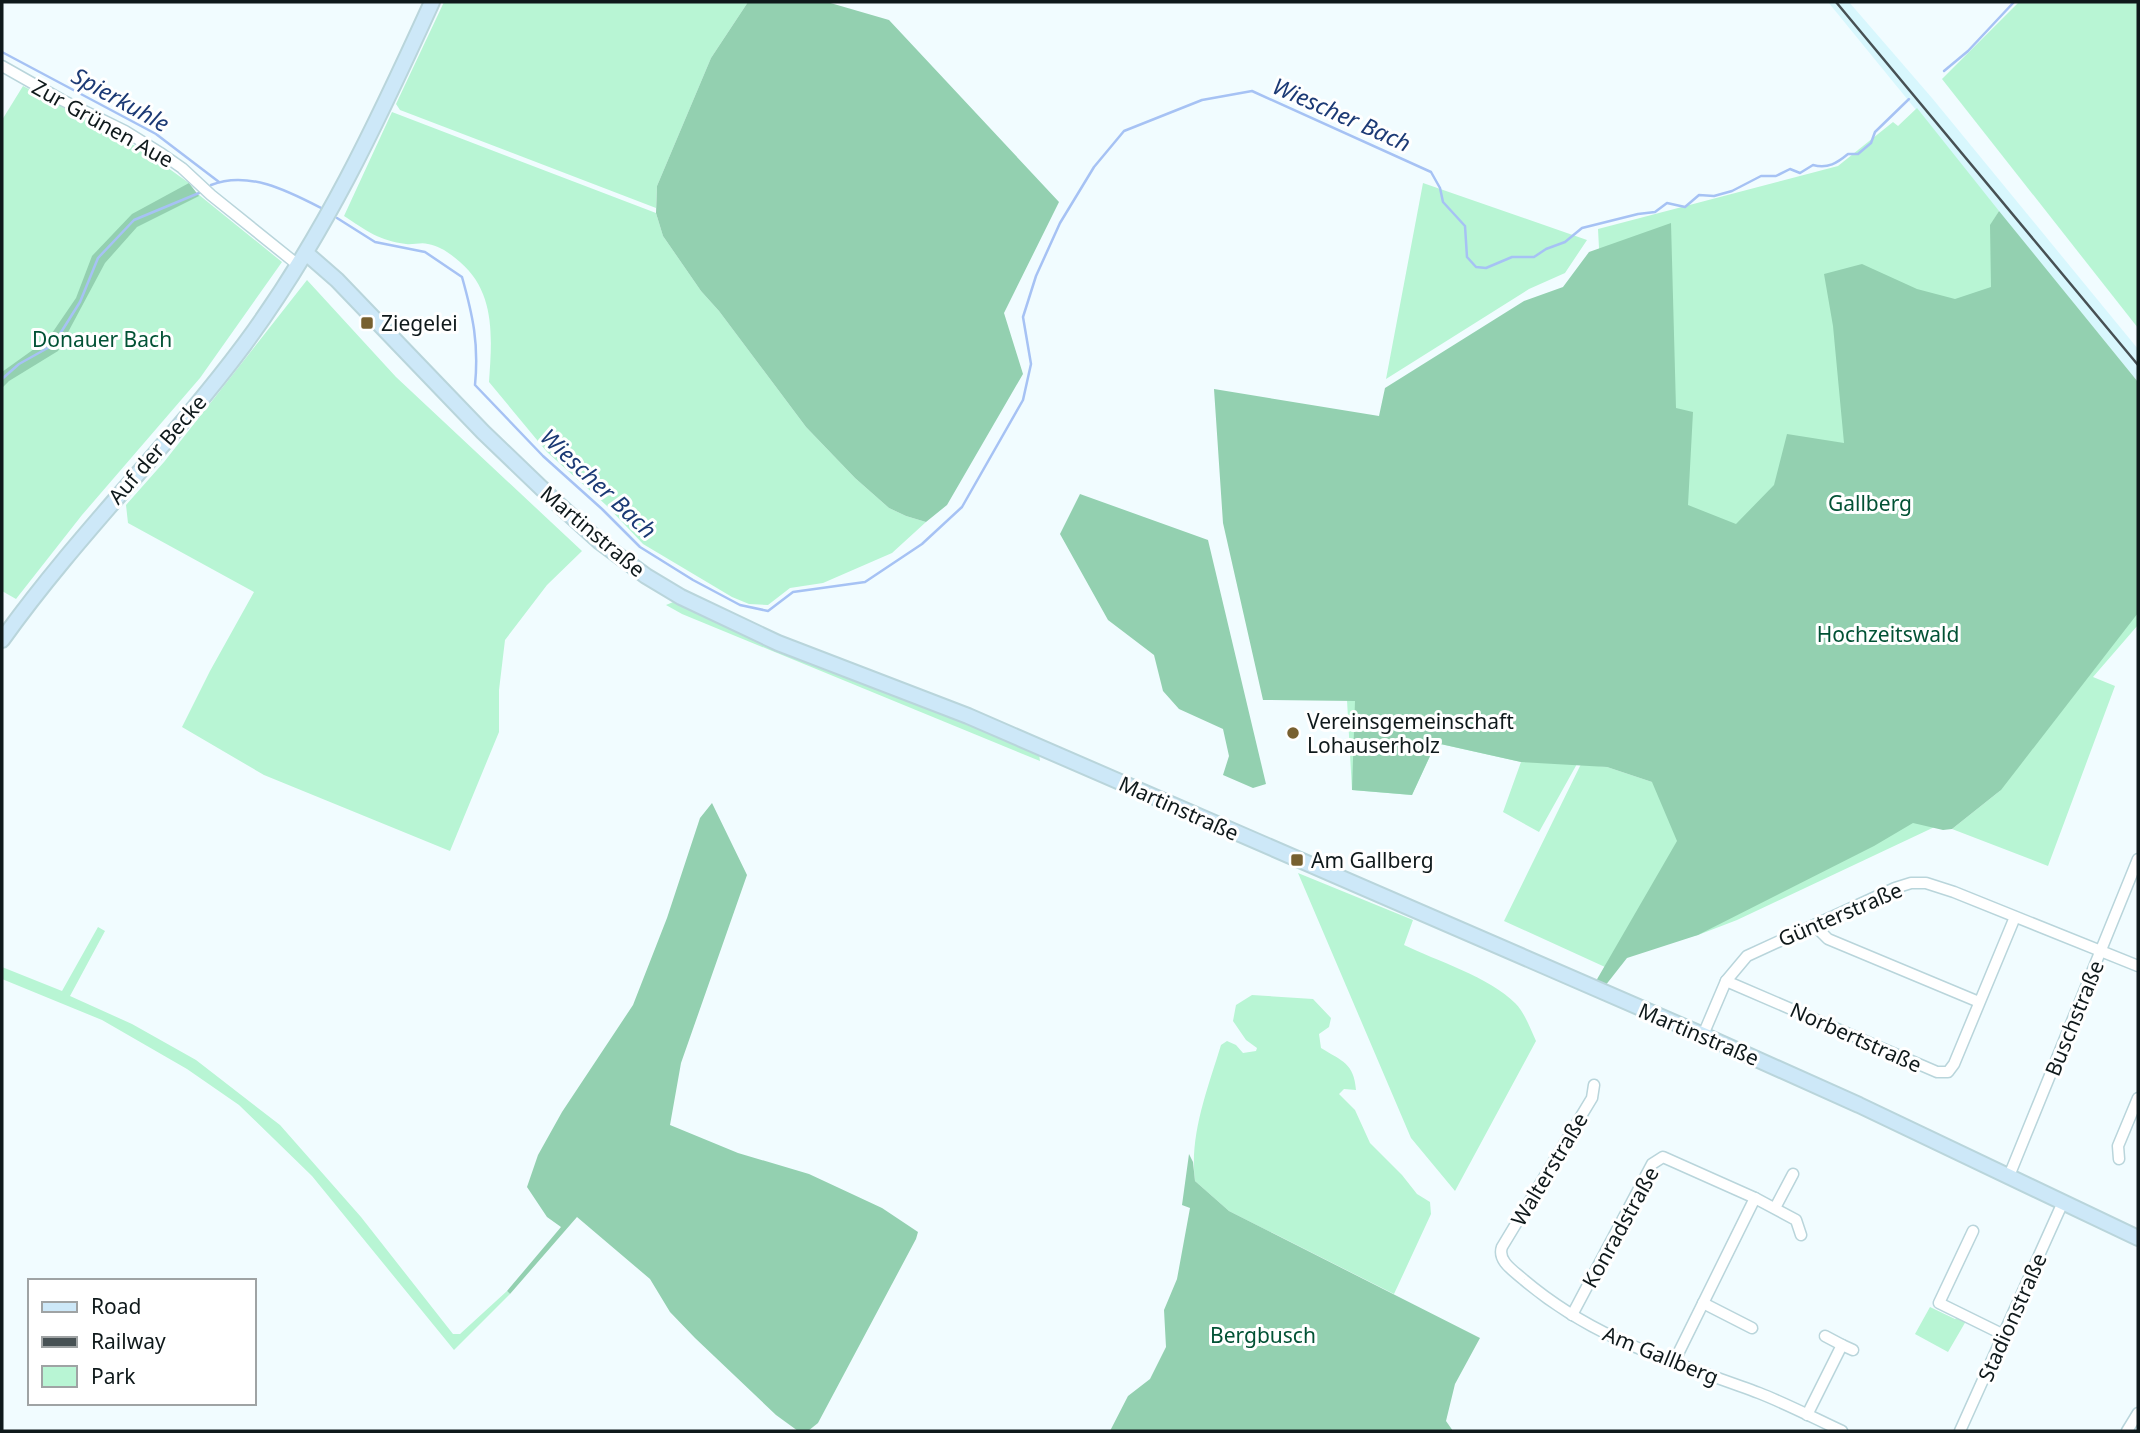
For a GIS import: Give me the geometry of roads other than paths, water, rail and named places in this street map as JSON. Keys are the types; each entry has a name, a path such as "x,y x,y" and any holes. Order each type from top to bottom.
{"street":[{"name":"Auf der Becke","path":"2,640 85,533 215,383 267,312 302,259 372,133 432,2"},
{"name":"Zur Grünen Aue","path":"2,66 146,143 182,168 211,195 302,259"},
{"name":"Martinstraße","path":"302,259 337,280 483,432 600,542 646,576 681,597 778,643 968,716 1703,1035 1859,1105 2138,1238"},
{"name":"Buschstraße","path":"2009,1176 2138,859"},
{"name":"Günterstraße","path":"1703,1035 1727,981 1747,956 1911,883 1940,887 2138,966"},
{"name":"Norbertstraße","path":"1727,981 1937,1072 1948,1072 1954,1064 2015,917"},
{"path":"1814,925 1828,939 1979,1002"},
{"name":"Walterstraße","path":"1500,1252 1592,1098 1594,1085"},
{"path":"2119,1159 2118,1146 2138,1098"},
{"name":"Konradstraße","path":"1572,1315 1657,1159 1663,1157 1775,1208 1796,1220 1801,1235"},
{"path":"1775,1208 1793,1174"},
{"path":"1673,1364 1755,1198"},
{"name":"Stadionstraße","path":"1960,1431 2063,1202"},
{"path":"1973,1231 1939,1303 2004,1335"},
{"name":"Am Gallberg","path":"1500,1252 1503,1260 1512,1269 1572,1315 1630,1346 1760,1394 1842,1431"},
{"path":"1703,1303 1752,1328"},
{"path":"1825,1336 1853,1350"},
{"path":"1807,1415 1842,1345"},
{"path":"2127,1431 2138,1413"}],"waterway":[{"name":"Wiescher Bach","path":"1944,71 1968,51 2014,2"},
{"name":"Spierkuhle","path":"2,52 156,134 219,182"},
{"name":"Wiescher Bach","path":"337,218 375,242 425,252 462,277 474,330 475,385 543,456 640,547 740,605 768,611 793,592 865,582 922,544 962,507 1023,400 1031,364 1023,317 1036,276 1060,223 1094,167 1124,131 1202,100 1252,91 1431,172 1440,188 1443,202 1465,226 1467,257 1476,267 1486,268 1512,257 1534,257 1565,242 1582,228 1655,212 1667,203 1685,207 1699,195 1714,196 1732,191 1761,176 1776,176 1790,169 1800,173 1813,165 1828,166 1848,154 1858,154 1871,143 1875,132 1909,99"},
{"name":"Wiescher Bach","path":"211,185 225,181 253,181 281,189 321,208"},
{"name":"Donauer Bach","path":"2,379 19,364 53,345 80,302 98,258 134,220 199,193"}],"railway":[{"path":"1836,2 2138,365"}],"place":[{"name":"Ziegelei","path":"367,323"},
{"name":"Vereinsgemeinschaft Lohauserholz","path":"1293,733"},
{"name":"Am Gallberg","path":"1297,860"}],"park label":[{"name":"Gallberg","path":"1870,503"},
{"name":"Hochzeitswald","path":"1888,634"},
{"name":"Bergbusch","path":"1263,1335"}]}
